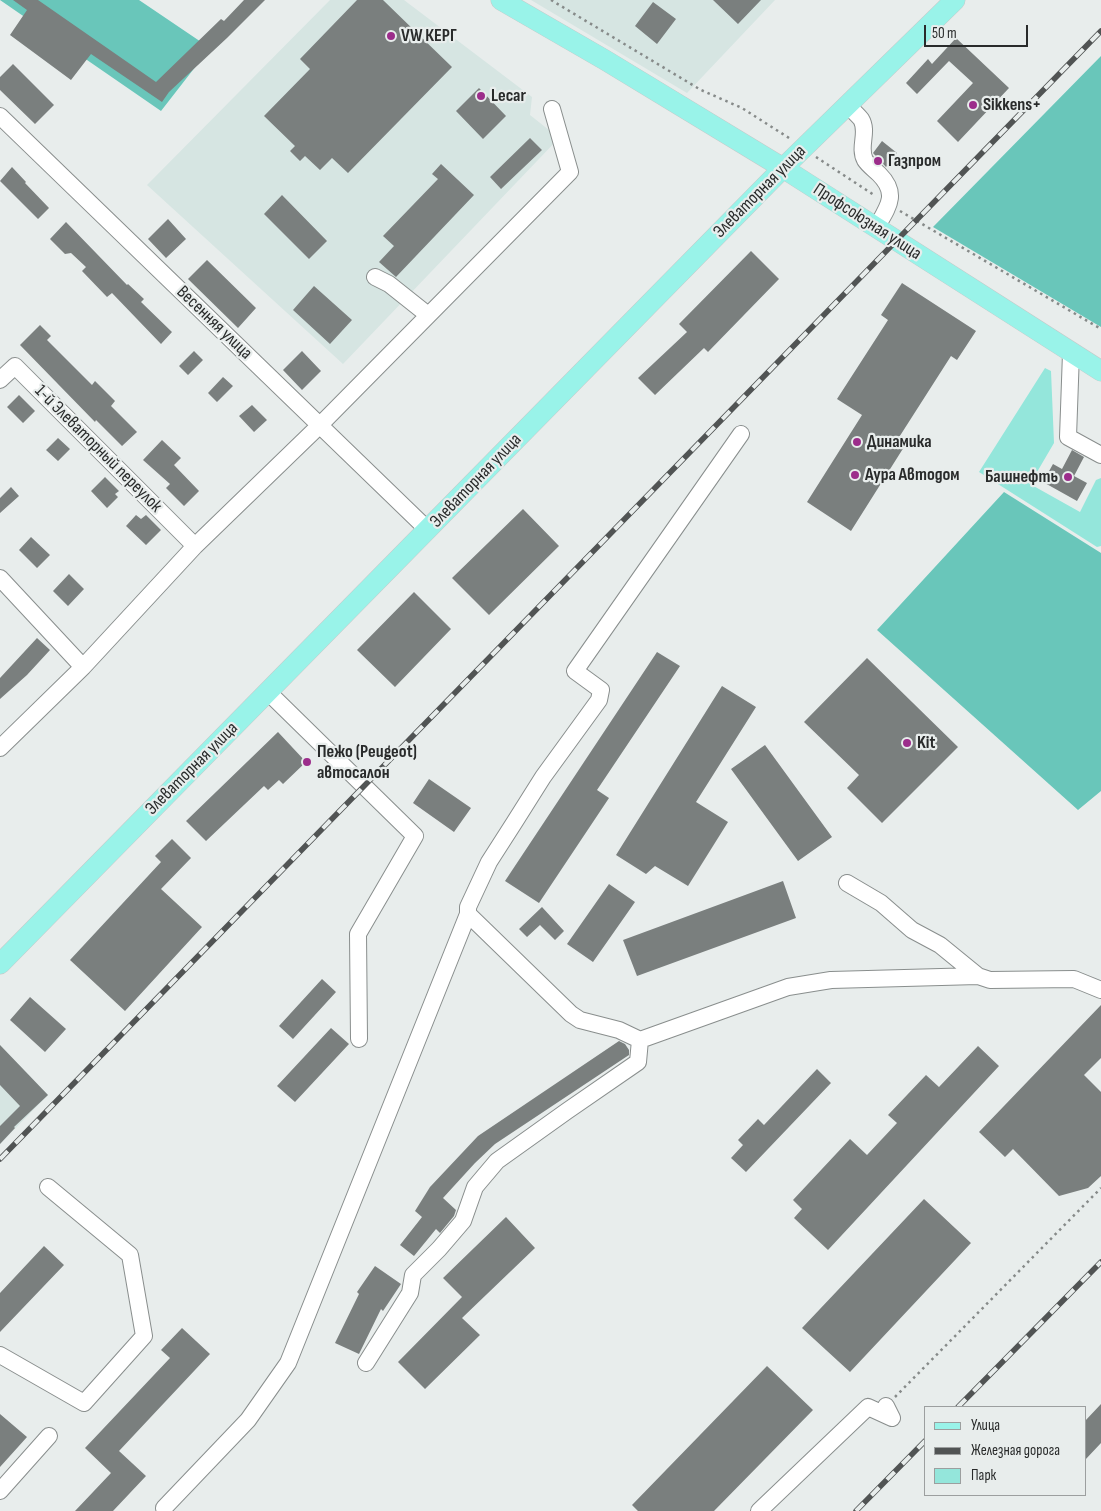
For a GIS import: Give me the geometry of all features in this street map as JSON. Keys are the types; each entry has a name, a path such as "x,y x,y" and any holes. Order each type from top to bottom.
{"main road":[{"name":"Профсоюзная улица","path":"501,0 605,60 783,168 1101,371"},
{"name":"Элеваторная улица","path":"0,964 783,168 956,0"}],"street":[{"path":"847,105 861,119 865,130 863,146 865,160 887,182 891,196 889,204 876,228"},
{"path":"0,748 83,667 195,546 319,426 570,172 552,110"},
{"name":"Весенняя улица","path":"0,116 428,530"},
{"path":"375,277 389,284 428,315"},
{"path":"1071,353 1068,437 1101,455"},
{"name":"1-й Элеваторный переулок","path":"0,380 15,366 195,546"},
{"path":"164,1508 248,1420 288,1363 468,914 468,907 489,862 543,777 600,700 601,690 575,671 741,434"},
{"path":"0,578 83,667"},
{"path":"268,692 415,836 358,934 359,1039"},
{"path":"847,883 881,903 912,930 940,945 978,976"},
{"path":"468,914 571,1014 580,1020 620,1030 640,1040 788,987 831,980 978,976 990,980 1074,979 1101,990"},
{"path":"366,1363 410,1294 413,1275 463,1221 475,1187 497,1161 566,1111 628,1071 638,1062 640,1040"},
{"path":"0,1355 84,1403 144,1336 130,1255 48,1188"},
{"path":"759,1511 868,1407 892,1418 886,1406"},
{"path":"0,1491 50,1436"}],"path":[{"path":"551,0 701,90 742,108 889,204 1101,328"},
{"path":"886,1406 1101,1188"}],"shaded area":[{"path":"330,0 404,0 532,97 530,115 559,138 343,364 147,185"},
{"path":"531,0 775,0 687,93"},
{"path":"0,1045 48,1095 0,1144"}],"green space":[{"path":"0,0 139,0 210,48 161,111"},
{"path":"1101,56 1101,327 933,227"},
{"path":"1045,368 1051,371 1054,443 1030,484 1080,512 1096,480 1101,478 1101,546 1097,547 979,472"},
{"path":"1004,492 1101,553 1101,791 1078,810 877,630"}],"building":[{"path":"13,0 38,0 156,82 221,19 224,21 244,0 265,0 169,92 162,102 91,54 71,80 10,35 27,10"},
{"path":"357,0 383,0 452,67 348,173 332,158 320,170 305,156 300,161 290,151 295,146 264,116 310,69 300,59"},
{"path":"713,0 761,0 738,24"},
{"path":"653,2 676,19 657,44 635,26"},
{"name":"Sikkens+","path":"956,38 1009,88 958,142 937,121 973,83 949,61 917,94 906,83 928,59 932,64"},
{"path":"13,64 54,105 35,124 0,90 0,77"},
{"path":"479,88 506,116 483,139 456,111"},
{"path":"530,138 542,150 501,189 490,177"},
{"path":"882,141 897,153 886,167 873,153"},
{"path":"441,164 474,195 396,277 379,262 394,246 383,236 438,179 432,174"},
{"path":"12,167 49,208 38,219 0,181"},
{"path":"282,195 327,241 309,259 264,214"},
{"path":"168,219 186,239 166,258 148,239"},
{"path":"66,222 127,285 144,299 141,302 172,332 161,344 112,293 107,297 82,271 86,267 71,253 65,254 50,239"},
{"path":"751,251 779,279 708,352 704,348 655,395 638,378 687,332 679,324"},
{"path":"207,260 256,308 238,328 188,279"},
{"path":"902,283 976,331 957,360 951,356 896,442 904,447 851,531 807,502 862,415 837,399 888,320 881,315"},
{"path":"314,286 352,320 330,344 293,310"},
{"path":"40,325 51,336 47,340 92,385 95,381 115,401 111,406 137,432 122,446 96,420 95,422 20,345"},
{"path":"194,351 203,360 188,375 179,366"},
{"path":"302,351 321,371 302,390 283,370"},
{"path":"223,377 233,386 217,402 208,393"},
{"path":"19,395 35,411 23,423 7,407"},
{"path":"252,405 267,420 254,432 239,416"},
{"path":"58,438 70,449 58,461 46,450"},
{"path":"162,440 181,458 174,465 199,491 184,506 166,488 170,484 143,460"},
{"path":"1072,450 1084,457 1074,476 1087,483 1077,501 1043,482 1053,464 1062,469"},
{"path":"105,477 119,491 115,494 118,497 107,508 91,491"},
{"path":"11,487 19,496 0,513 0,498"},
{"path":"523,509 559,546 489,615 452,578"},
{"path":"136,515 141,519 146,515 161,530 146,545 126,526"},
{"path":"31,537 50,555 37,568 19,550"},
{"path":"69,574 84,589 68,606 53,591"},
{"path":"414,592 451,629 395,687 357,650"},
{"path":"37,638 50,650 27,675 0,699 0,678"},
{"path":"657,652 680,666 597,790 609,798 539,903 505,881"},
{"path":"867,658 958,747 882,823 847,788 859,775 804,722"},
{"path":"722,686 756,707 696,802 728,822 688,886 655,866 646,874 616,855"},
{"path":"278,732 306,762 283,784 279,780 268,790 264,786 206,841 186,821"},
{"path":"765,745 832,837 798,861 731,769"},
{"path":"429,779 471,808 454,832 413,803"},
{"path":"172,839 191,858 161,889 202,927 125,1011 70,960 161,862 155,856"},
{"path":"783,881 796,918 637,976 623,940"},
{"path":"609,884 635,902 593,962 567,944"},
{"path":"542,907 564,931 555,940 540,925 527,937 519,929"},
{"path":"322,979 336,992 293,1039 279,1026"},
{"path":"30,997 66,1029 45,1052 10,1020"},
{"path":"1101,1005 1101,1058 1084,1075 1101,1092 1101,1176 1088,1188 1059,1196 1013,1149 1005,1157 979,1132"},
{"path":"331,1028 349,1044 295,1102 277,1086"},
{"path":"619,1041 625,1044 629,1050 629,1055 495,1144 475,1163 443,1198 456,1210 454,1216 440,1233 436,1229 414,1256 400,1245 422,1217 415,1211 430,1187 478,1136"},
{"path":"0,1045 48,1095 14,1127 0,1144 0,1126 20,1106 0,1085"},
{"path":"978,1046 999,1066 828,1250 794,1218 802,1209 793,1200 850,1139 867,1155 897,1123 888,1115 926,1075 939,1087"},
{"path":"817,1069 831,1083 746,1172 731,1158 743,1145 738,1140 758,1119 764,1125"},
{"path":"924,1199 971,1243 850,1372 802,1328"},
{"path":"506,1217 535,1248 462,1318 480,1335 425,1389 398,1362 462,1297 443,1278"},
{"path":"44,1246 64,1265 0,1332 0,1293"},
{"path":"375,1266 401,1284 383,1311 381,1309 359,1354 335,1343 359,1294 357,1292"},
{"path":"182,1328 210,1354 119,1451 146,1476 113,1511 75,1511 111,1473 85,1448 170,1358 161,1350"},
{"path":"767,1366 813,1410 714,1511 638,1511 632,1505"},
{"path":"1101,1404 1101,1443 1086,1459 1086,1420"},
{"path":"0,1414 27,1437 0,1467"}],"railway":[{"path":"0,1159 1101,31"},
{"path":"959,1406 1101,1262"},
{"path":"856,1511 924,1442"}],"place":[{"name":"VW КЕРГ","path":"391,36"},
{"name":"Lecar","path":"481,96"},
{"name":"Sikkens+","path":"973,105"},
{"name":"Газпром","path":"878,161"},
{"name":"Динамика","path":"857,442"},
{"name":"Аура Автодом","path":"855,475"},
{"name":"Башнефть","path":"1068,477"},
{"name":"Kit","path":"907,743"},
{"name":"Пежо (Peugeot) автосалон","path":"307,762"}]}
